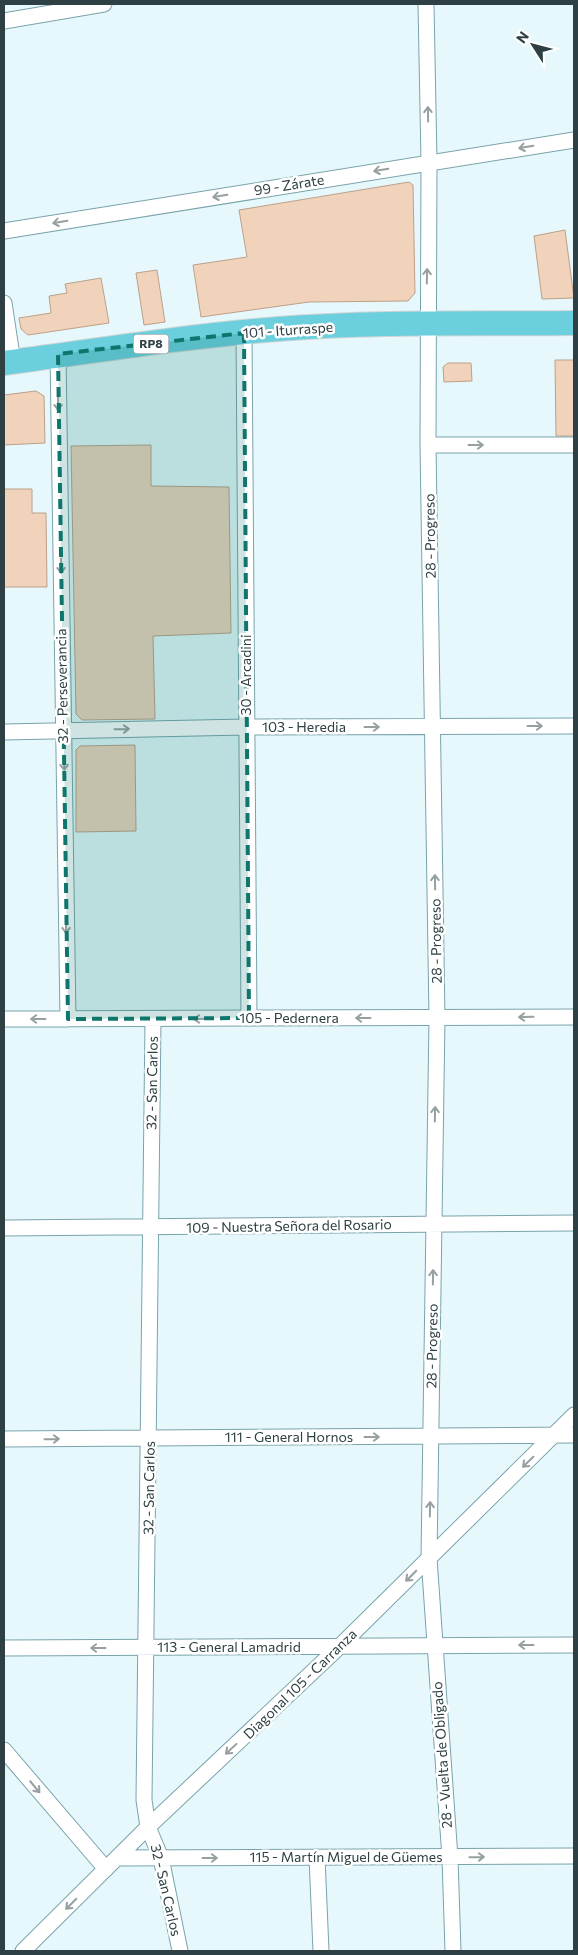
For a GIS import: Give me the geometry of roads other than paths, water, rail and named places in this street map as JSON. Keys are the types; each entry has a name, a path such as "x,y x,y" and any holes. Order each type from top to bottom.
{"main road":[{"name":"101 - Iturraspe","path":"8,362 58,354 244,333 320,327 574,323"}],"street":[{"path":"4,21 104,4"},
{"name":"28 - Progreso","path":"426,4 429,162 428,445 434,726 437,1018 429,1558"},
{"name":"99 - Zárate","path":"4,231 574,140"},
{"path":"4,303 8,362"},
{"name":"30 - Arcadini","path":"244,333 249,1018"},
{"name":"32 - Perseverancia","path":"58,354 68,1019"},
{"path":"428,445 574,445"},
{"name":"103 - Heredia","path":"4,732 63,729 246,727 574,726"},
{"name":"105 - Pedernera","path":"4,1019 154,1020 574,1017"},
{"name":"32 - San Carlos","path":"154,1020 144,1800 148,1827 161,1858 180,1951"},
{"name":"109 - Nuestra Señora del Rosario","path":"4,1228 574,1223"},
{"name":"Diagonal 105 - Carranza","path":"29,1950 148,1827 340,1646 574,1415"},
{"name":"111 - General Hornos","path":"4,1439 574,1435"},
{"name":"28 - Vuelta de Obligado","path":"429,1558 450,1858 453,1951"},
{"name":"113 - General Lamadrid","path":"4,1648 574,1645"},
{"path":"4,1750 9,1764 106,1870"},
{"name":"115 - Martín Miguel de Güemes","path":"118,1858 574,1856"},
{"path":"317,1857 321,1951"}]}
